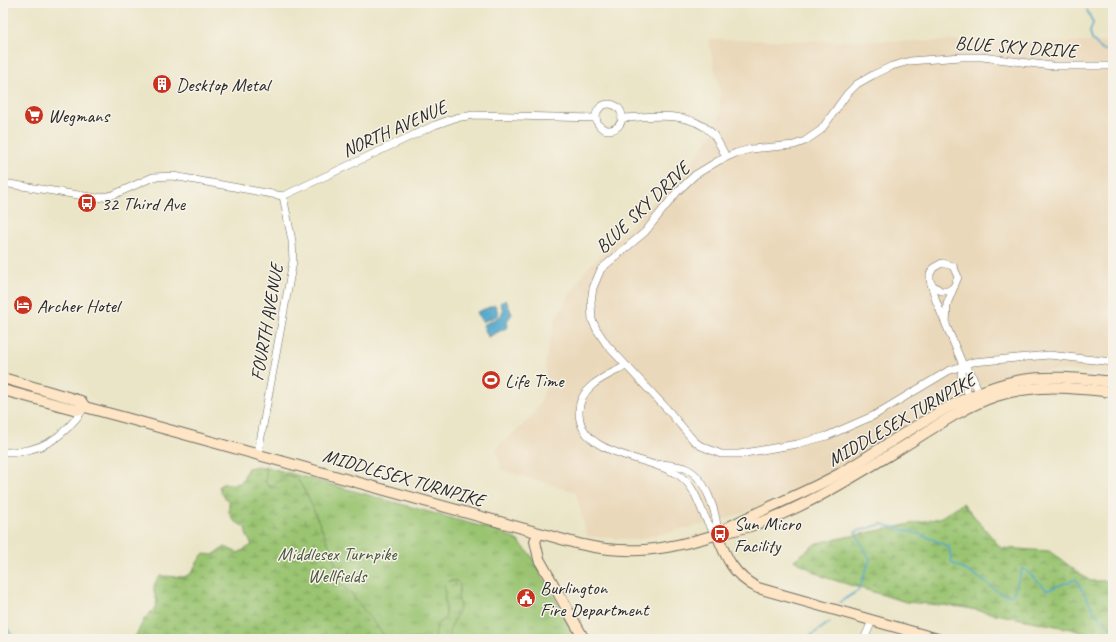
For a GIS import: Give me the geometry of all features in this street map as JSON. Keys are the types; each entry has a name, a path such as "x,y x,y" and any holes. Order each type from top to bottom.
{"main road":[{"name":"MIDDLESEX TURNPIKE","path":"3,378 81,401 85,407"},
{"name":"MIDDLESEX TURNPIKE","path":"3,390 77,410 85,407 258,453 538,533 598,548 628,551 670,548 717,534 819,485 976,399 1012,382 1042,378 1068,378 1113,382"},
{"name":"MIDDLESEX TURNPIKE","path":"976,399 1042,387 1062,387 1113,392"},
{"path":"538,533 535,541 539,559 584,639"},
{"path":"717,534 733,568 750,584 767,592 938,639"}],"street":[{"name":"BLUE SKY DRIVE","path":"1113,66 1052,66 982,57 961,56 910,61 888,68 857,84 837,106 821,130 806,141 794,145 751,149 726,157 695,175 677,192 645,232 601,269 596,279 591,302 592,320 602,338 694,441 710,451 730,454 797,444 843,431 873,416 948,371 963,365 1049,355 1113,362"},
{"path":"607,104 618,107 622,118 618,127 609,131 599,126 596,118 600,108 607,104"},
{"name":"NORTH AVENUE","path":"283,196 431,127 455,118 474,115 596,118"},
{"path":"622,118 676,117 692,120 711,133 726,157"},
{"path":"3,183 97,198 113,195 153,177 173,176 283,196"},
{"name":"FOURTH AVENUE","path":"258,453 293,261 292,241 283,196"},
{"path":"946,324 947,304 958,280 957,272 953,266 945,263 938,264 933,268 930,274 930,280 946,324 963,365 971,373 976,399"},
{"path":"930,280 933,287 941,291 950,290 956,285"},
{"path":"963,365 961,376 976,399"},
{"path":"626,366 602,377 587,390 579,408 580,422 588,436 598,445 674,472 690,485 698,497 708,524 717,534"},
{"path":"3,452 30,450 50,443 76,419 85,407"},
{"path":"652,463 681,467 697,476 706,491 716,520 717,534"},
{"path":"864,639 872,621"}],"shaded area":[{"path":"708,40 1113,42 1113,376 1068,370 1028,372 990,381 945,404 847,463 786,495 726,519 636,540 587,536 576,492 502,470 496,448 530,419 541,401 547,383 545,364 557,315 584,272 687,169 715,130 720,112 720,92"}],"green space":[{"path":"258,466 266,470 266,484 271,488 285,475 294,477 298,480 308,497 334,557 336,569 334,575 336,582 348,590 387,639 134,639 145,618 155,608 157,601 154,585 160,576 184,577 192,573 203,554 213,555 225,547 238,553 252,545 246,534 246,528 233,520 229,512 229,502 221,493 219,486 223,484 241,483 248,468"},
{"name":"Middlesex Turnpike Wellfields","path":"264,466 501,532 518,541 530,554 577,639 227,639 269,529"},
{"path":"963,503 1001,548 1049,551 1090,581 1113,581 1113,639 1102,639 1071,629 961,607 906,602 824,577 794,560 817,543 940,518"},
{"path":"449,581 457,581 460,585 458,598 460,607 449,632 449,639 434,639 437,625 446,617 444,586"}],"water":[{"path":"506,300 512,314 507,321 508,327 488,337 483,325 501,316 503,310 500,303"},
{"path":"495,305 499,315 482,322 477,312"}],"waterway":[{"path":"1087,10 1093,23 1090,32 1092,39 1102,50 1108,50"},
{"path":"840,602 859,590 870,559 855,532 882,524 923,535 949,547 952,563 978,577 1000,593 1012,596 1023,568 1047,590 1076,579 1095,613 1113,630"},
{"path":"806,639 830,622"},
{"path":"3,626 7,628 14,639"}],"place":[{"name":"Desktop Metal","path":"162,84"},
{"name":"Wegmans","path":"34,115"},
{"name":"32 Third Ave","path":"87,203"},
{"name":"Archer Hotel","path":"23,305"},
{"name":"Life Time","path":"491,380"},
{"name":"Sun Micro Facility","path":"720,534"},
{"name":"Burlington Fire Department","path":"526,598"}]}
